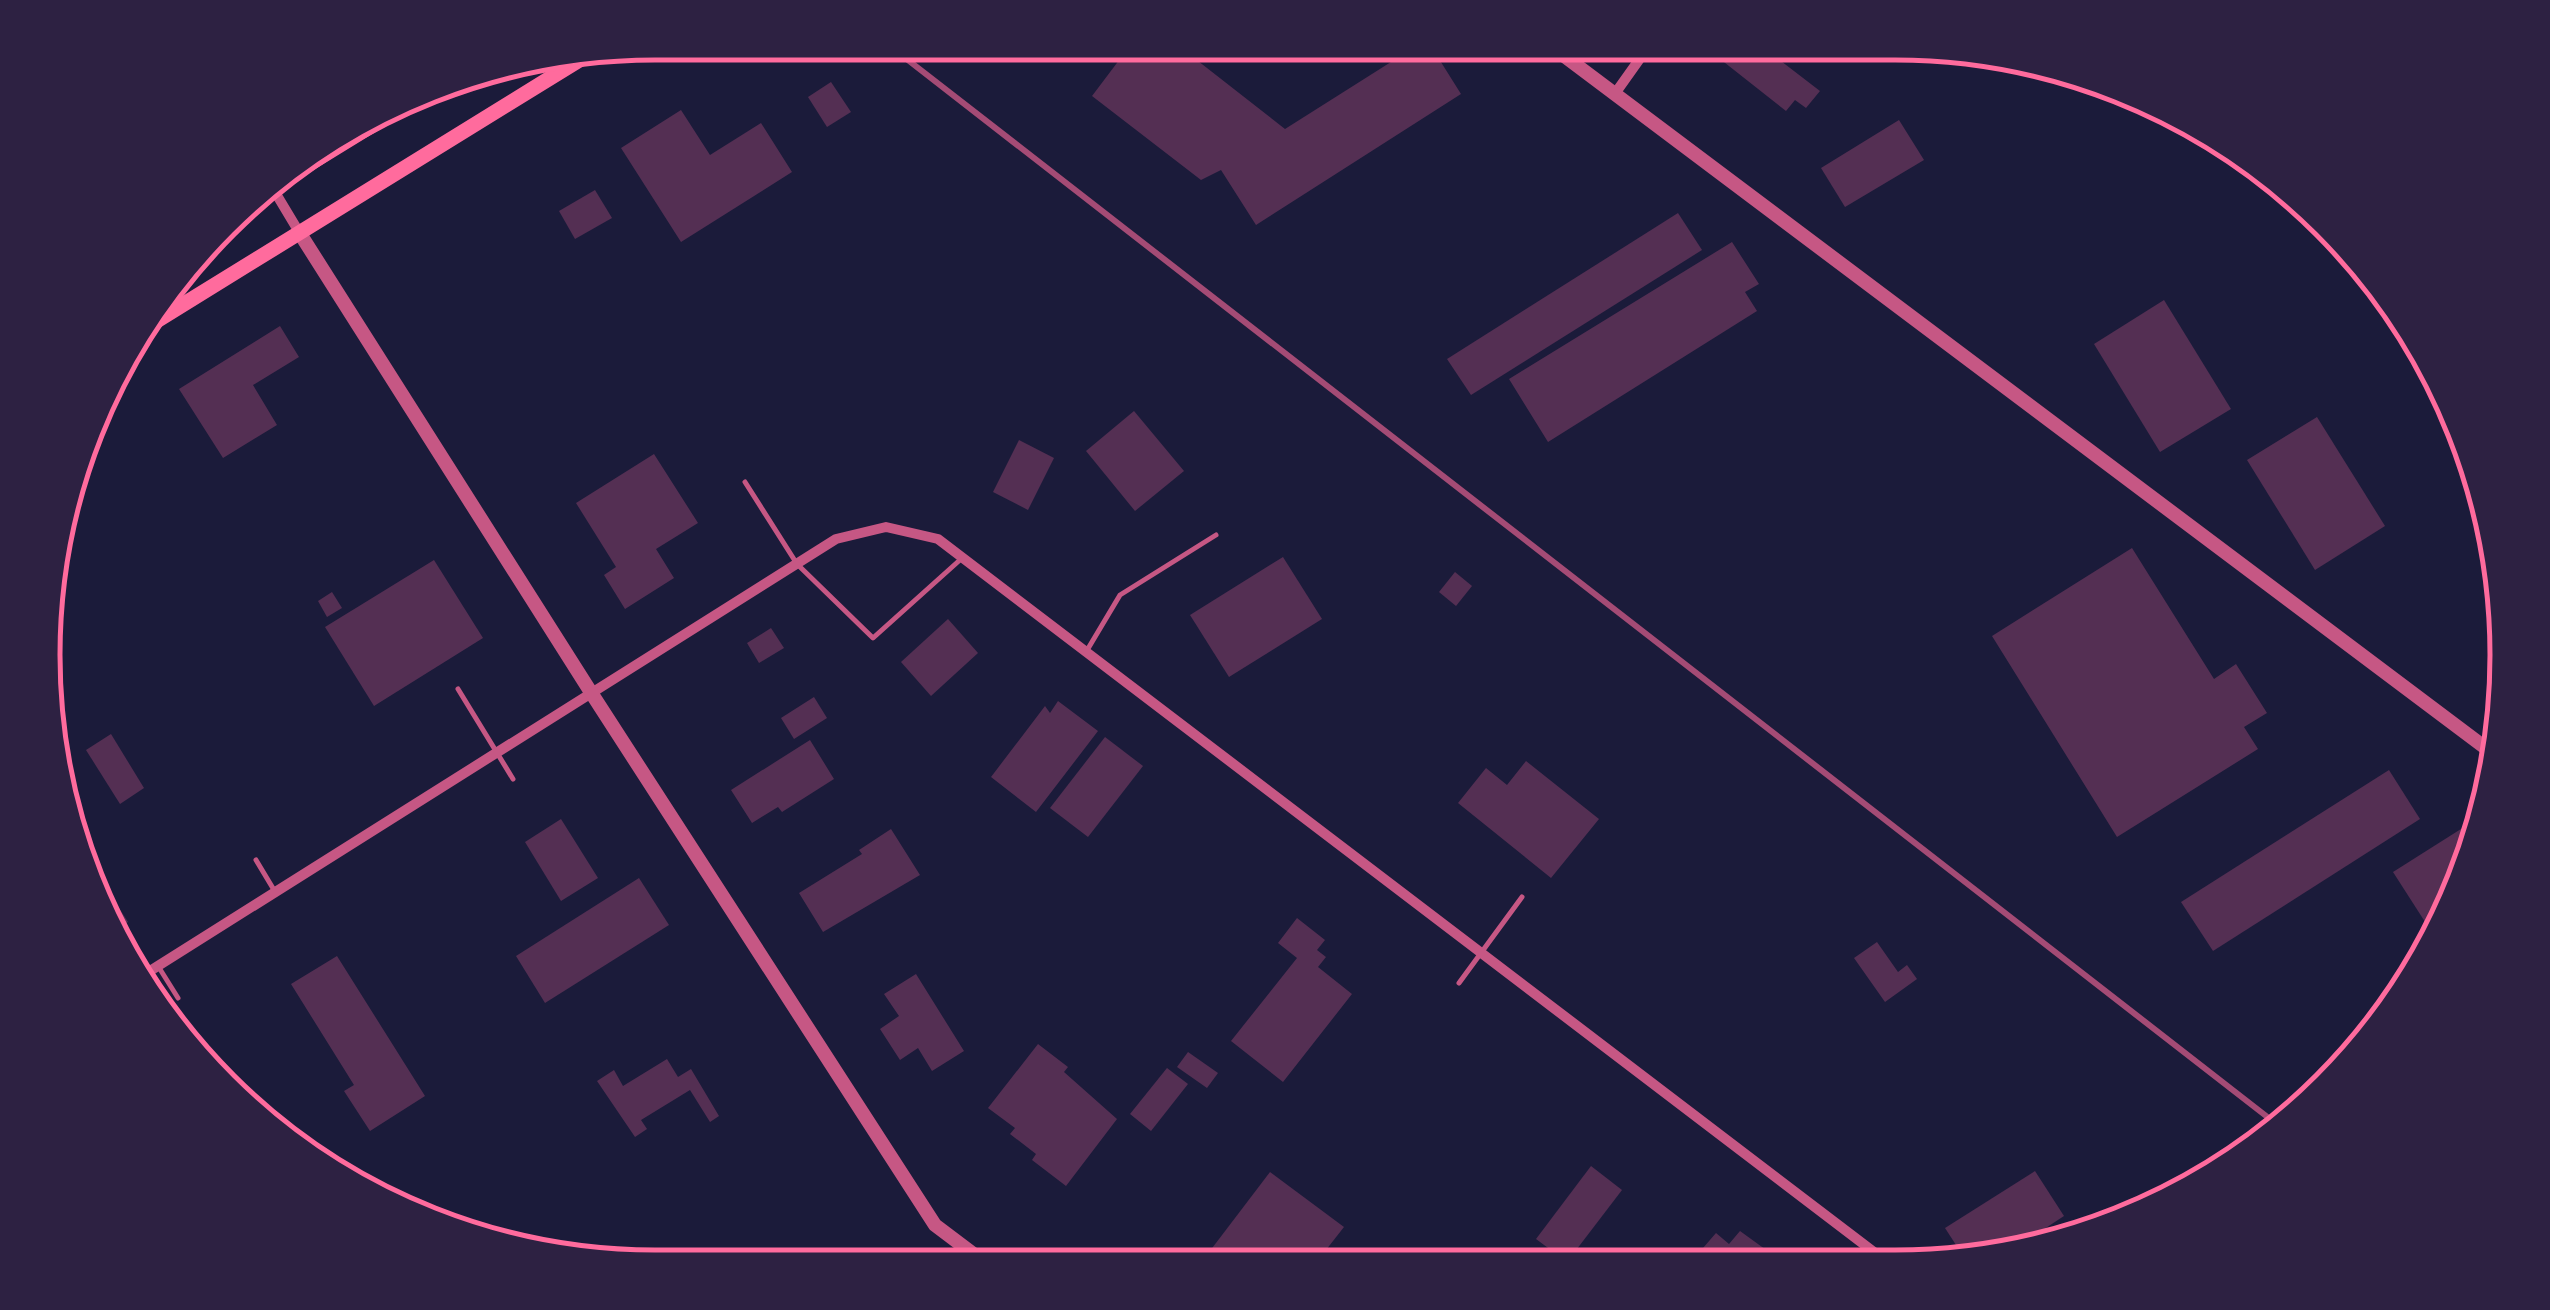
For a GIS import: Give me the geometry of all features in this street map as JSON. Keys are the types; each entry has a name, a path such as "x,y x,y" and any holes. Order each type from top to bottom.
{"main road":[{"path":"167,314 568,66"}],"street":[{"path":"1568,60 2483,746"},
{"path":"1614,95 1639,60"},
{"path":"272,200 299,232 935,1224 969,1250"},
{"path":"151,970 836,539 886,527 938,539 1871,1250"}],"lane":[{"path":"746,482 797,564 873,638 962,557"},
{"path":"1086,652 1120,594 1216,535"},
{"path":"458,689 513,779"},
{"path":"256,860 276,893"},
{"path":"1459,983 1522,897"},
{"path":"158,966 178,998"}],"building":[{"path":"1119,60 1197,60 1285,129 1394,60 1440,60 1461,94 1256,225 1221,170 1201,180 1092,96"},
{"path":"1721,60 1780,60 1820,91 1806,108 1795,100 1786,111"},
{"path":"831,82 851,112 827,127 808,97"},
{"path":"681,110 710,155 761,123 792,172 681,242 621,148"},
{"path":"1899,120 1924,160 1845,207 1821,168"},
{"path":"595,190 612,218 575,239 559,211"},
{"path":"1678,213 1702,250 1471,395 1447,359"},
{"path":"1732,242 1759,284 1745,292 1757,311 1548,442 1509,379"},
{"path":"2164,300 2231,409 2160,452 2094,344"},
{"path":"280,326 299,357 253,385 277,425 223,458 179,389"},
{"path":"1134,411 1184,471 1135,511 1086,451"},
{"path":"2317,417 2385,526 2315,570 2247,460"},
{"path":"1019,440 1054,458 1028,510 993,492"},
{"path":"654,454 698,523 656,549 674,578 625,609 604,575 616,567 576,503"},
{"path":"2132,548 2214,679 2236,664 2267,713 2244,727 2258,749 2117,837 1992,636"},
{"path":"1283,557 1322,619 1229,677 1190,615"},
{"path":"434,560 483,638 374,706 325,627"},
{"path":"1455,572 1472,586 1456,606 1439,592"},
{"path":"332,592 342,608 327,617 318,601"},
{"path":"948,619 978,653 931,696 901,662"},
{"path":"771,628 784,648 759,663 747,643"},
{"path":"814,697 827,718 794,739 781,718"},
{"path":"1058,701 1098,731 1036,812 991,777 1045,706 1050,713"},
{"path":"111,734 144,788 120,804 86,750"},
{"path":"1105,737 1143,766 1088,837 1050,808"},
{"path":"810,740 834,779 782,812 778,807 752,823 731,790"},
{"path":"1526,761 1599,819 1551,878 1458,803 1486,768 1507,785"},
{"path":"2389,770 2420,819 2213,951 2181,902"},
{"path":"561,819 598,878 561,901 525,842"},
{"path":"2464,827 2426,923 2393,872"},
{"path":"891,829 920,875 823,932 799,893 862,854 859,850"},
{"path":"639,878 669,925 545,1003 516,956"},
{"path":"110,894 128,922 125,924"},
{"path":"1297,918 1325,940 1317,950 1326,957 1318,967 1352,994 1283,1082 1231,1041 1297,958 1278,943"},
{"path":"1877,942 1898,972 1907,965 1917,979 1885,1002 1854,958"},
{"path":"337,956 425,1096 370,1131 344,1091 354,1085 291,984"},
{"path":"916,974 964,1051 932,1071 918,1048 900,1060 880,1029 899,1016 884,994"},
{"path":"1038,1044 1068,1067 1064,1072 1117,1119 1066,1186 1032,1160 1036,1154 1010,1134 1015,1128 988,1108"},
{"path":"1188,1052 1218,1073 1207,1088 1177,1067"},
{"path":"667,1059 678,1077 691,1069 719,1116 710,1122 690,1090 641,1120 647,1129 635,1137 597,1081 614,1070 623,1086"},
{"path":"1167,1068 1188,1084 1151,1131 1130,1114"},
{"path":"1591,1166 1622,1190 1576,1250 1551,1250 1536,1239"},
{"path":"2035,1171 2064,1216 2039,1232 1957,1247 1945,1228"},
{"path":"1270,1172 1344,1227 1326,1250 1211,1250"},
{"path":"1740,1231 1766,1250 1701,1250 1716,1233 1729,1244"}],"railway":[{"path":"908,60 2268,1118"}]}
